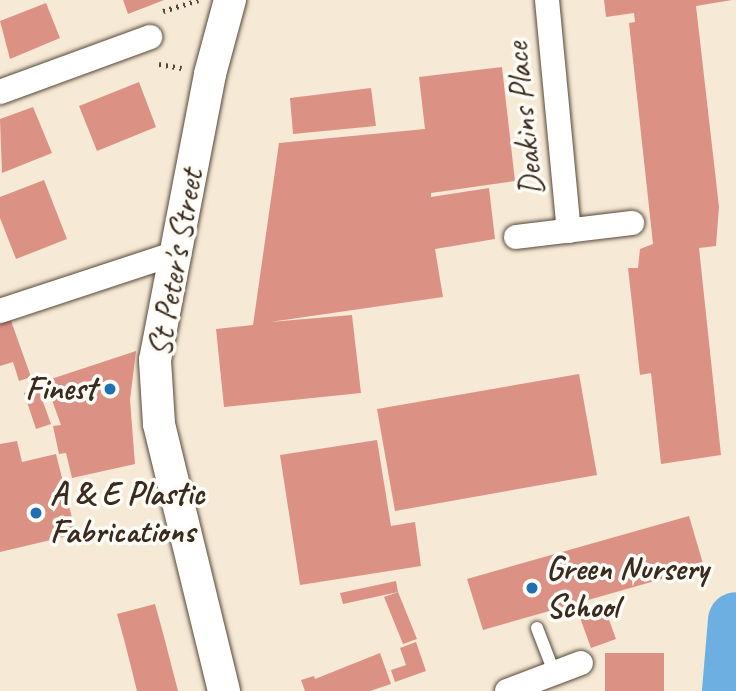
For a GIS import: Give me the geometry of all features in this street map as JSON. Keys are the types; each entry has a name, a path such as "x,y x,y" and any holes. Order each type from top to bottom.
{"street":[{"name":"St Peter's Street","path":"224,691 159,424 155,360 210,74 230,0"},
{"name":"Deakins Place","path":"547,0 569,231"},
{"path":"0,92 150,37"},
{"name":"Deakins Place","path":"516,237 632,223"},
{"path":"0,311 176,253"},
{"path":"507,691 558,682 581,663"}],"lane":[{"path":"537,628 558,682"}],"path":[{"path":"150,37 158,63 210,74"}],"building":[{"path":"123,0 164,0 128,14"},
{"path":"604,0 732,0 696,6 719,207 716,246 699,248 721,455 661,464 651,373 640,375 628,268 638,268 640,249 653,244 629,23 635,22 634,13 606,17"},
{"path":"46,3 60,38 10,59 0,21"},
{"path":"502,67 515,181 431,193 431,197 489,188 495,239 435,249 443,297 270,322 352,315 361,393 224,407 216,329 253,325 279,143 425,129 419,77"},
{"path":"139,82 156,127 97,151 79,106"},
{"path":"371,88 376,126 293,134 290,98"},
{"path":"33,107 52,153 2,173 0,119"},
{"path":"44,180 67,239 16,259 0,218 0,197"},
{"path":"9,315 31,377 19,381 13,362 0,366 0,318"},
{"path":"136,351 130,400 135,464 72,478 66,453 59,454 53,426 61,425 45,381"},
{"path":"579,374 597,475 395,511 377,409"},
{"path":"38,388 51,424 36,429 24,393"},
{"path":"377,440 391,526 415,522 421,566 300,585 280,455"},
{"name":"A & E Plastic Fabrications","path":"17,441 22,462 56,454 76,534 0,552 0,444"},
{"path":"689,516 704,567 483,630 467,579"},
{"path":"396,581 398,592 343,604 340,593"},
{"path":"398,592 417,639 403,644 384,597"},
{"path":"155,604 178,691 137,691 117,614"},
{"path":"604,606 616,639 591,648 579,615"},
{"path":"416,642 426,671 395,682 391,670 406,665 400,648"},
{"path":"380,653 391,684 370,691 305,691 301,680 314,676 315,679"},
{"path":"605,653 664,653 664,691 605,691"}],"waterway":[{"path":"730,691 736,620"}],"place":[{"name":"Finest","path":"110,389"},
{"name":"A & E Plastic Fabrications","path":"36,513"},
{"name":"Green Nursery School","path":"532,588"}]}
